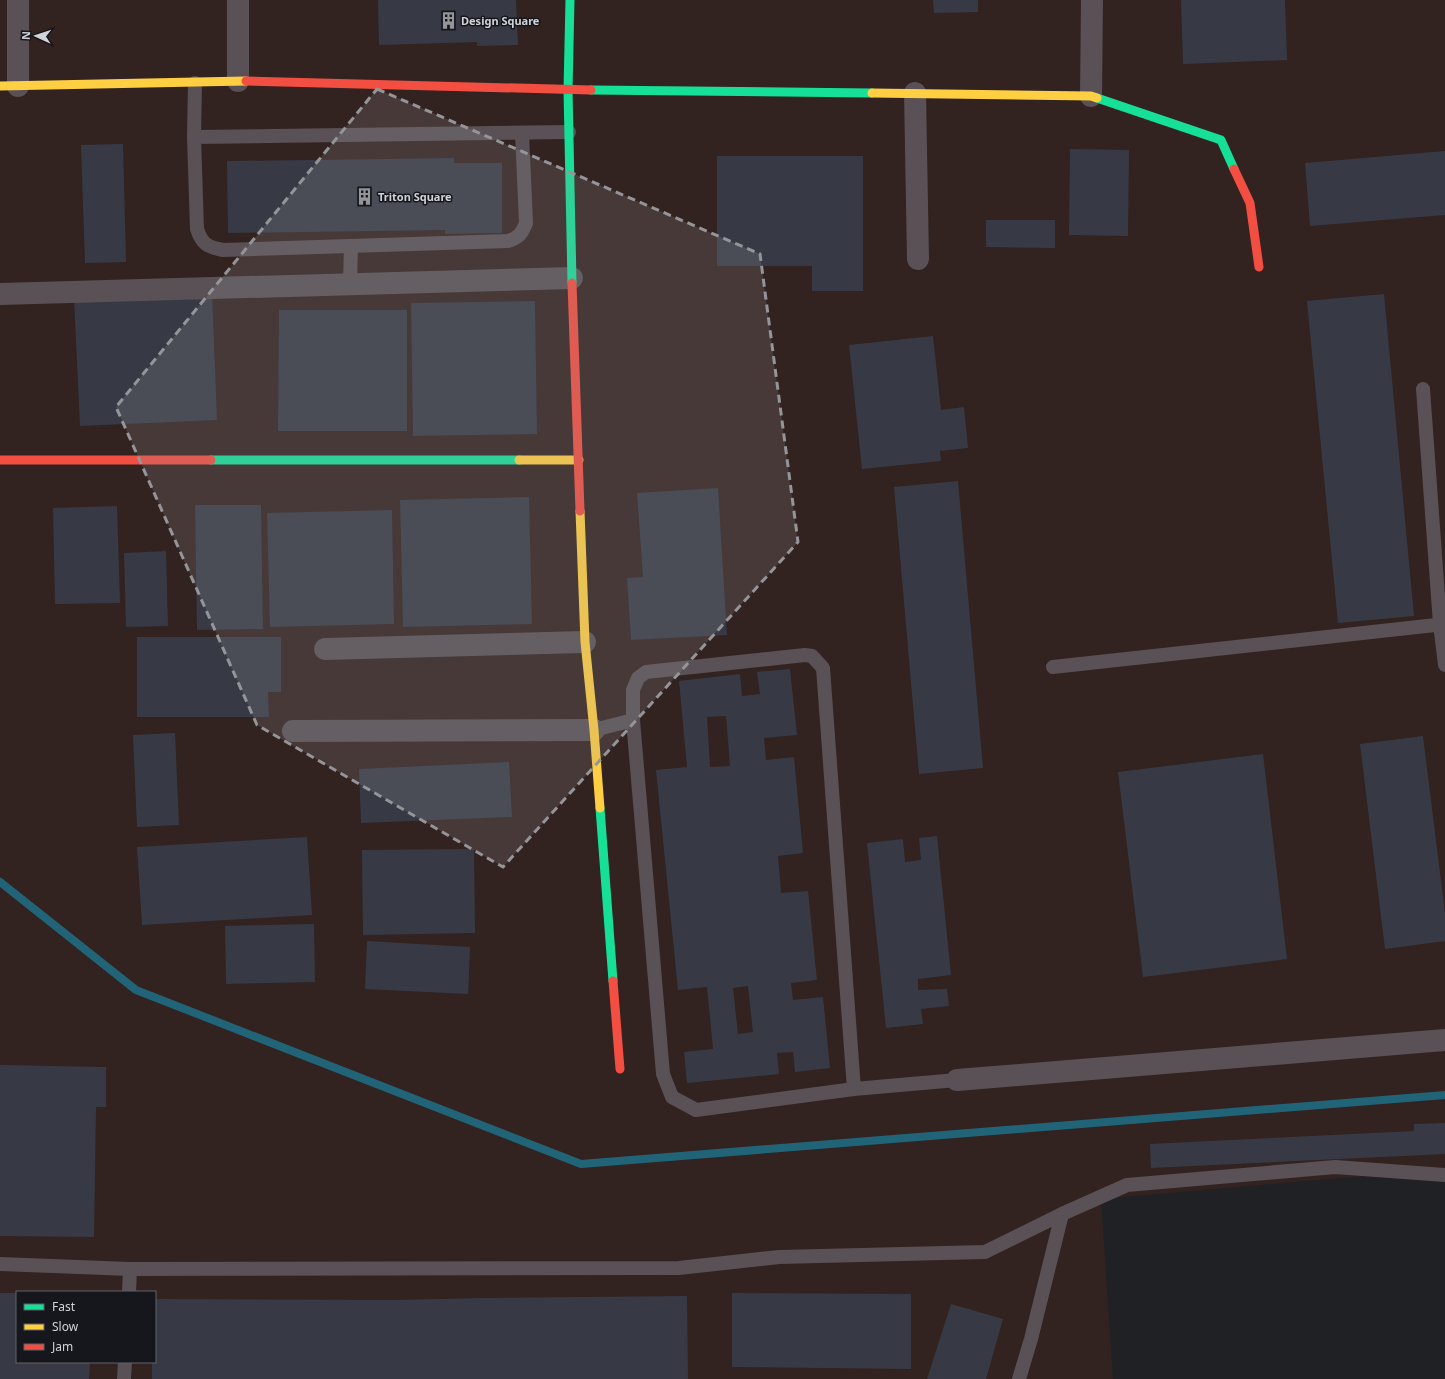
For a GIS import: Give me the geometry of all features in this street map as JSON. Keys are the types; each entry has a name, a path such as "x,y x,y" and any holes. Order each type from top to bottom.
{"street":[{"path":"18,0 9,86 238,81 568,90 1091,96 1222,140 1250,203 1259,267"},
{"path":"238,0 238,81"},
{"path":"570,0 568,90 572,278 580,460 585,642 594,730 620,1069"},
{"path":"1091,96 1092,0"},
{"path":"915,93 918,258"},
{"path":"0,294 572,278"},
{"path":"0,460 580,460"},
{"path":"325,649 585,642"},
{"path":"294,731 594,730"},
{"path":"957,1080 1445,1040"}],"lane":[{"path":"195,83 194,137 196,229 201,240 210,248 222,250 508,241 517,238 523,231 526,223 522,133"},
{"path":"194,137 569,132"},
{"path":"350,284 351,246"},
{"path":"1423,389 1443,624 1445,665"},
{"path":"1053,667 1443,624"},
{"path":"854,1088 823,668 812,656 805,655 646,672 638,678 633,690 633,720 663,1074 672,1097 696,1110 854,1088 957,1080"},
{"path":"594,730 633,720"},
{"path":"0,1264 130,1269 679,1268 779,1257 985,1252 1062,1214 1127,1185 1335,1167 1445,1175"},
{"path":"1019,1379 1031,1339 1062,1214"},
{"path":"129,1291 130,1269"},
{"path":"124,1379 125,1363"}],"highlighted area":[{"path":"377,89 760,254 798,542 503,867 257,725 116,407"}],"shaded area":[{"path":"0,0 1445,0 1445,1169 1101,1199 1113,1379 0,1379"}],"building":[{"name":"Design Square","path":"378,0 516,0 518,45 477,46 477,42 379,45"},
{"path":"933,0 978,0 978,12 934,13"},
{"path":"1181,0 1285,0 1287,60 1183,64"},
{"path":"123,144 126,262 85,263 81,145"},
{"path":"1070,149 1129,150 1128,236 1069,235"},
{"path":"1445,151 1445,215 1310,226 1305,163"},
{"path":"717,156 863,156 863,291 812,291 812,266 717,266"},
{"name":"Triton Square","path":"454,158 454,163 502,163 502,233 445,234 445,230 228,233 227,161"},
{"path":"986,220 1055,220 1055,248 986,247"},
{"path":"212,292 217,420 80,426 74,298"},
{"path":"1384,294 1414,616 1338,623 1307,301"},
{"path":"535,301 537,434 413,436 411,303"},
{"path":"279,310 407,310 407,431 278,431"},
{"path":"933,336 941,410 964,407 968,448 940,451 941,461 862,469 849,345"},
{"path":"958,481 983,768 919,774 894,487"},
{"path":"718,488 727,635 631,640 627,578 643,577 637,493"},
{"path":"529,497 532,624 403,627 400,500"},
{"path":"195,505 261,505 263,629 197,630"},
{"path":"117,506 120,603 55,604 53,508"},
{"path":"392,510 394,624 270,627 267,513"},
{"path":"166,551 168,626 126,627 124,553"},
{"path":"137,637 281,637 281,692 268,692 269,717 137,717"},
{"path":"790,669 797,735 764,738 766,760 794,757 803,853 778,856 781,893 808,891 817,980 791,983 793,1000 823,997 830,1068 795,1072 793,1052 777,1053 779,1074 687,1083 684,1052 713,1049 707,987 678,990 656,770 687,767 679,681 740,674 742,696 760,694 757,672","holes":["726,716 730,766 710,767 707,717","748,986 753,1032 738,1034 733,988"]},
{"path":"175,733 179,825 137,827 133,735"},
{"path":"1423,736 1445,913 1445,941 1385,949 1360,744"},
{"path":"1263,754 1287,959 1143,977 1118,772"},
{"path":"509,762 512,817 361,823 359,769"},
{"path":"937,836 951,975 918,979 918,990 947,989 949,1006 921,1009 923,1024 886,1028 867,843 903,839 905,862 921,860 919,838"},
{"path":"307,837 312,915 142,925 137,847"},
{"path":"474,849 475,933 363,935 362,850"},
{"path":"314,924 315,982 226,984 225,926"},
{"path":"367,941 470,947 468,994 365,989"},
{"path":"0,1065 106,1067 106,1107 96,1107 94,1237 0,1236"},
{"path":"1445,1123 1445,1154 1151,1168 1150,1144 1414,1131 1414,1124"},
{"path":"0,1293 16,1293 16,1363 90,1363 89,1379 0,1379"},
{"path":"732,1293 911,1294 911,1369 732,1367"},
{"path":"687,1296 688,1379 152,1379 152,1363 156,1363 156,1299 394,1300"},
{"path":"951,1304 1003,1319 986,1379 927,1379"}],"waterway":[{"path":"0,882 136,990 581,1164 1445,1095"}],"traffic: fast":[{"path":"570,0 568,90 572,283"},
{"path":"591,90 872,93"},
{"path":"1097,98 1221,140 1234,169"},
{"path":"211,460 519,460"},
{"path":"600,808 613,981"}],"traffic: slow":[{"path":"0,86 246,81"},
{"path":"872,93 1091,96 1097,98"},
{"path":"519,460 579,460"},
{"path":"580,511 585,642 600,808"}],"traffic: jam":[{"path":"246,81 591,90"},
{"path":"1234,169 1250,203 1259,267"},
{"path":"572,283 580,511"},
{"path":"0,460 211,460"},
{"path":"613,981 620,1069"}],"place":[{"name":"Design Square","path":"448,21"},
{"name":"Triton Square","path":"365,197"}]}
